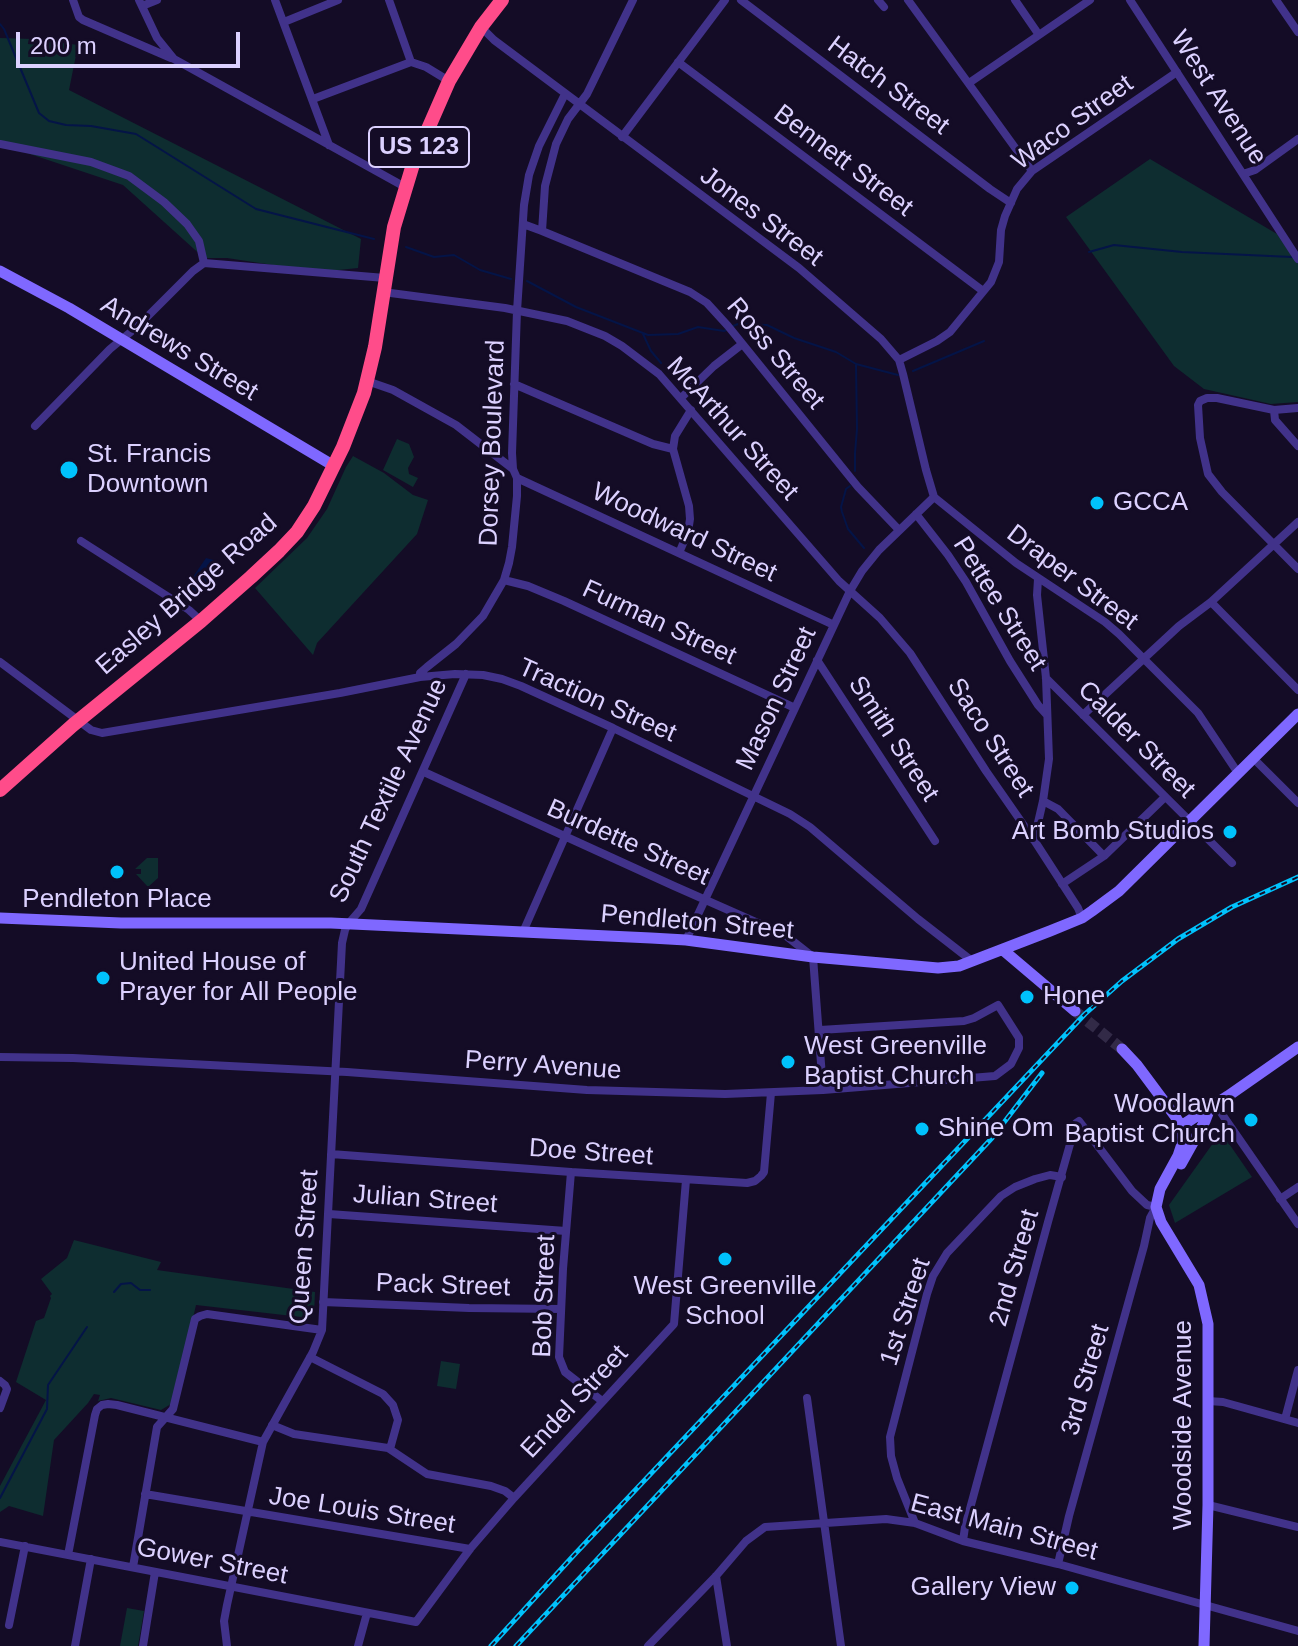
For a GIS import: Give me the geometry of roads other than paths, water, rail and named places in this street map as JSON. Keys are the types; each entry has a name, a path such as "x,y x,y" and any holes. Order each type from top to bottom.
{"highway":[{"name":"Easley Bridge Road","path":"0,790 79,720 201,621 279,551 297,532 314,506 354,421 367,381 394,227 422,139 449,81 481,27 502,0"}],"main road":[{"name":"Andrews Street","path":"0,271 69,308 334,466"},
{"name":"Pendleton Street","path":"0,918 348,924 686,940 813,957 949,968 1082,918 1119,891 1298,714"},
{"path":"1003,950 1075,1011"},
{"path":"1181,1126 1298,1047"},
{"path":"1122,1049 1181,1126 1183,1141 1160,1189 1156,1207"},
{"path":"1160,1189 1178,1170 1213,1106"},
{"name":"Woodside Avenue","path":"1156,1207 1161,1222 1194,1275 1203,1297 1209,1333 1204,1646"}],"street":[{"path":"73,0 83,20 174,59 405,187"},
{"path":"157,0 141,3 157,38 174,59"},
{"path":"275,0 329,145"},
{"path":"284,22 338,0"},
{"path":"389,0 411,62"},
{"path":"523,224 542,231 545,186 552,156 568,119 594,81 633,0"},
{"path":"622,137 725,0"},
{"name":"Hatch Street","path":"741,0 1011,203"},
{"path":"908,0 1032,171"},
{"path":"1015,0 1039,35"},
{"path":"969,83 1090,0"},
{"name":"West Avenue","path":"1130,0 1298,259"},
{"path":"1276,0 1298,32"},
{"name":"Jones Street","path":"481,27 579,105 799,268 881,339 899,360 934,497"},
{"path":"313,99 411,62 449,81"},
{"name":"Bennett Street","path":"678,62 983,291"},
{"name":"Waco Street","path":"899,360 950,332 991,282 997,269 1003,222 1017,189 1032,171 1177,72"},
{"name":"Dorsey Boulevard","path":"420,677 420,673 474,627 504,580 512,547 514,384 526,190 544,132 565,94"},
{"path":"1243,174 1255,170 1298,139"},
{"path":"0,144 91,162 129,176 187,224 199,241 204,263 110,349 35,426"},
{"name":"Ross Street","path":"542,231 690,292 707,303 858,487 899,530"},
{"name":"McArthur Street","path":"204,263 384,285 567,321 605,336 650,366 681,398 850,591"},
{"path":"681,398 741,345"},
{"name":"Woodward Street","path":"367,381 395,391 465,430 515,474 834,625"},
{"path":"514,384 653,444 673,449"},
{"path":"1298,408 1274,410 1217,398 1203,400 1198,407 1200,438 1208,474 1298,569"},
{"path":"679,553 690,519 673,449 679,427 691,410"},
{"path":"1274,410 1275,420 1298,446"},
{"name":"Mason Street","path":"686,940 850,591 870,559 934,497"},
{"name":"Draper Street","path":"934,497 1038,579 1105,622 1198,713 1238,773"},
{"name":"Pettee Street","path":"916,514 966,582 1010,661 1047,716"},
{"path":"1083,715 1298,522"},
{"path":"81,541 189,610 201,621"},
{"path":"1034,840 1049,759 1038,579"},
{"name":"Furman Street","path":"504,580 540,590 795,708"},
{"name":"Saco Street","path":"850,591 880,618 910,653 1082,918"},
{"path":"1211,602 1298,690"},
{"name":"Smith Street","path":"817,660 935,841"},
{"name":"Traction Street","path":"0,663 91,730 102,733 420,677 466,674 502,679 613,728 790,814 810,827 972,961"},
{"name":"South Textile Avenue","path":"348,924 361,909 466,674"},
{"name":"Calder Street","path":"1046,678 1232,863"},
{"path":"523,932 613,728"},
{"path":"1253,758 1298,803"},
{"name":"Burdette Street","path":"424,772 785,935 813,957"},
{"path":"1062,884 1104,856 1165,797"},
{"path":"1043,801 1058,809 1104,856"},
{"name":"Queen Street","path":"227,1646 224,1621 263,1442 318,1343 322,1330 342,943 348,924"},
{"path":"949,968 953,946"},
{"path":"813,957 823,1090"},
{"name":"Perry Avenue","path":"0,1057 336,1072 587,1090 694,1094 823,1090 995,1076 1011,1064 1019,1048 1019,1038 998,1005 968,1021 820,1030"},
{"name":"Doe Street","path":"331,1154 747,1183 761,1176 765,1162 771,1093"},
{"path":"1213,1106 1298,1224"},
{"name":"2nd Street","path":"963,1541 1076,1123 1079,1121 1132,1191 1147,1205 1156,1207"},
{"name":"Bob Street","path":"571,1172 559,1347 561,1365 572,1379 602,1401"},
{"name":"1st Street","path":"915,1523 894,1467 890,1437 933,1276 947,1253 1001,1196 1035,1179 1050,1175 1062,1177"},
{"name":"Endel Street","path":"416,1622 470,1549 514,1498 674,1324 686,1180"},
{"path":"1280,1199 1298,1187"},
{"name":"3rd Street","path":"1058,1564 1150,1218 1156,1207"},
{"name":"Julian Street","path":"329,1214 566,1231"},
{"name":"Pack Street","path":"323,1302 561,1309"},
{"path":"133,1567 157,1427 173,1409 195,1319 207,1314 322,1330"},
{"path":"310,1357 383,1394 393,1405 398,1420 390,1449"},
{"path":"1285,1419 1298,1370"},
{"path":"0,1381 7,1389 0,1408"},
{"path":"807,1398 841,1646"},
{"path":"1208,1401 1223,1402 1298,1423"},
{"path":"68,1555 95,1415 102,1405 117,1405 263,1442"},
{"path":"272,1425 294,1434 390,1449 427,1474 491,1486 514,1498"},
{"name":"Joe Louis Street","path":"145,1494 470,1549"},
{"path":"1208,1505 1298,1527"},
{"name":"East Main Street","path":"648,1646 746,1541 765,1527 895,1519 963,1541 1058,1564 1298,1631"},
{"name":"Gower Street","path":"0,1542 416,1622"},
{"path":"9,1625 25,1546"},
{"path":"75,1646 91,1559"},
{"path":"143,1646 155,1572"},
{"path":"716,1576 727,1646"},
{"path":"358,1646 367,1613"}],"waterway":[{"path":"0,24 39,113 49,121 136,134 256,209 374,239"},
{"path":"1089,252 1114,245 1182,252 1292,257"},
{"path":"406,247 434,257 454,255 480,270 511,279"},
{"path":"527,281 576,307 648,335 678,334 698,327 728,329"},
{"path":"733,326 767,325 836,352 856,364 898,375"},
{"path":"643,334 661,363"},
{"path":"913,371 984,341"},
{"path":"855,471 856,365"},
{"path":"850,486 846,489 842,512 848,529 864,548"},
{"path":"114,1292 121,1284 131,1283 140,1290 150,1290"},
{"path":"0,1498 47,1409 48,1385 87,1327"}],"tunnel":[{"path":"1075,1011 1122,1049"}],"railway":[{"path":"491,1646 1085,1014 1122,981 1178,939 1232,907 1298,877"},
{"path":"516,1646 992,1138 1042,1073"}],"place":[{"name":"St. Francis Downtown","path":"69,470"},
{"name":"GCCA","path":"1097,503"},
{"name":"Art Bomb Studios","path":"1230,832"},
{"name":"Pendleton Place","path":"117,872"},
{"name":"United House of Prayer for All People","path":"103,978"},
{"name":"Hone","path":"1027,997"},
{"name":"West Greenville Baptist Church","path":"788,1062"},
{"name":"Woodlawn Baptist Church","path":"1251,1120"},
{"name":"Shine Om","path":"922,1129"},
{"name":"West Greenville School","path":"725,1259"},
{"name":"Gallery View","path":"1072,1588"}]}
